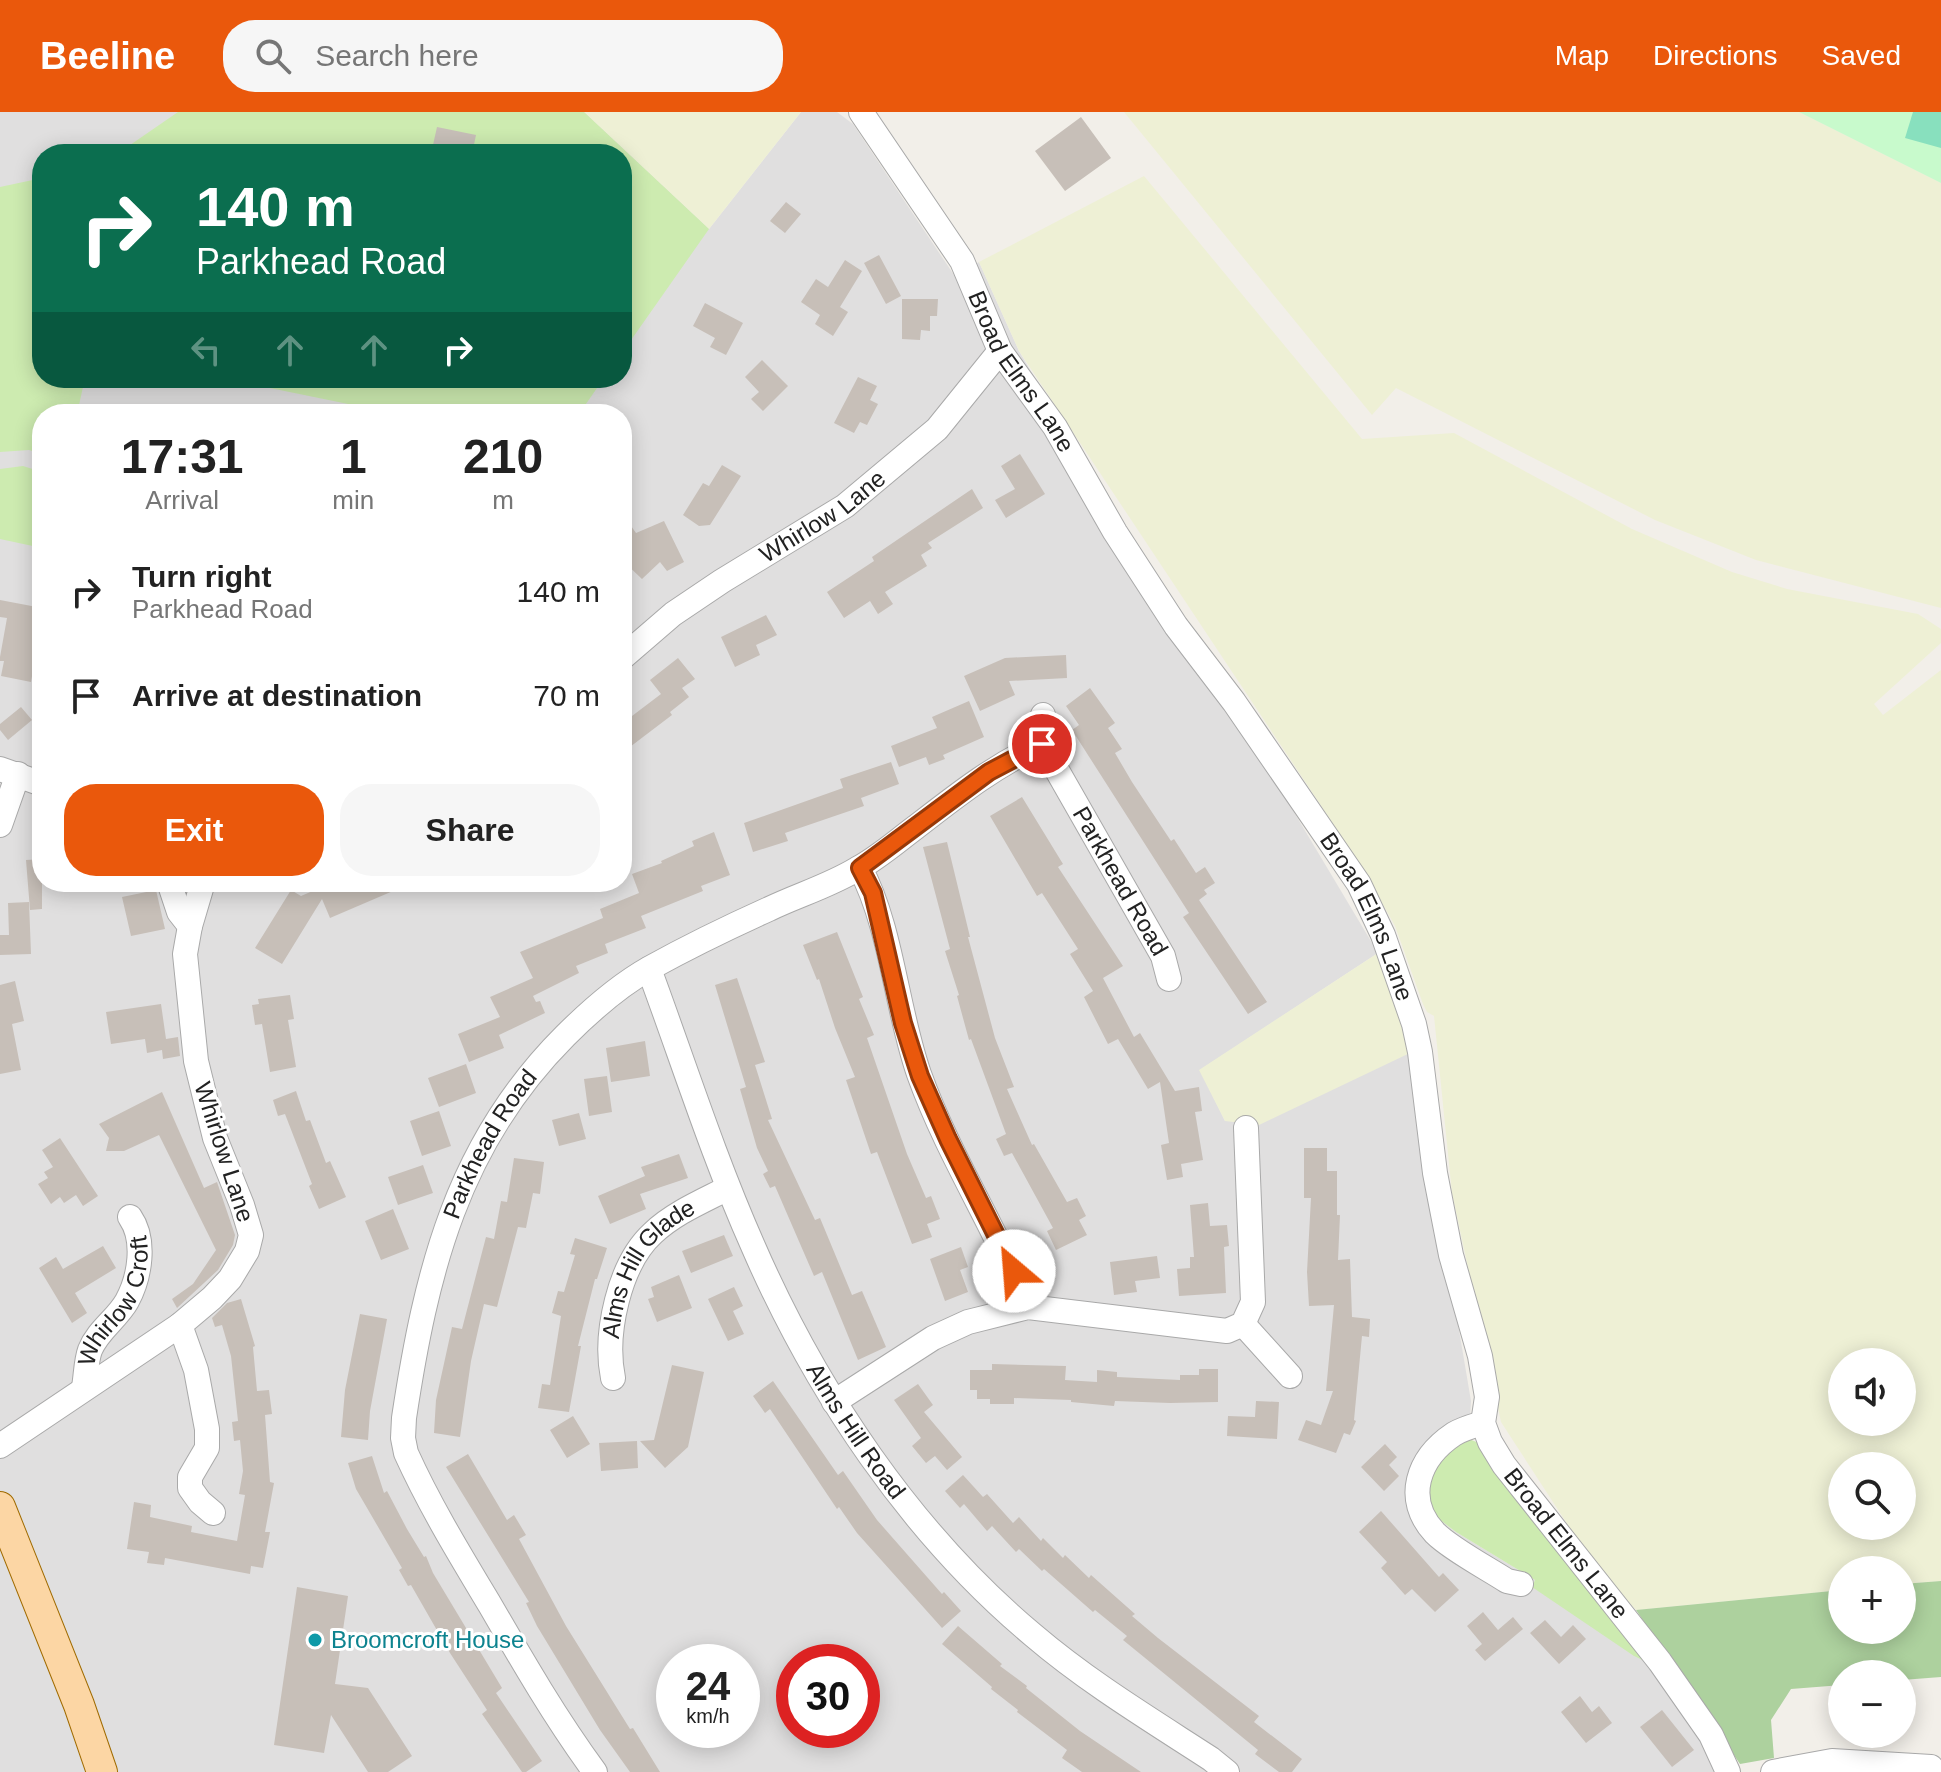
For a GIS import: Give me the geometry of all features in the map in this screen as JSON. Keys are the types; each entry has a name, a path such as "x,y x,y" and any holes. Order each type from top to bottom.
{"main road":[{"path":"0,1507 79,1705 102,1772"}],"street":[{"name":"Broad Elms Lane","path":"861,112 962,261 1000,351 1055,427 1115,532 1176,626 1234,702 1359,884 1383,935 1414,1024 1435,1173 1451,1255 1480,1356 1487,1397 1483,1423 1490,1442 1504,1465 1660,1662 1711,1735 1728,1772"},
{"name":"Whirlow Lane","path":"632,649 673,614 722,581 845,506 937,429 1000,351"},
{"path":"1042,744 1043,715"},
{"name":"Parkhead Road","path":"595,1772 570,1739 450,1537 406,1453 403,1438 425,1299 443,1237 460,1189 486,1136 518,1090 551,1050 617,989 649,969 769,909 860,868 989,772 1042,744 1163,956 1169,979"},
{"path":"0,825 9,772 32,780"},
{"path":"860,868 873,893 903,1023 920,1076 1014,1271 1028,1307"},
{"path":"172,892 179,912 190,926"},
{"name":"Whirlow Lane","path":"0,1446 180,1325 230,1279 247,1251 251,1235 215,1138 196,1061 185,954 200,892"},
{"name":"Alms Hill Road","path":"649,969 728,1188 782,1309 834,1402 934,1536 978,1585 1033,1636 1227,1772"},
{"path":"834,1402 933,1338 968,1322 1028,1307 1227,1331 1243,1324 1253,1302 1246,1128"},
{"name":"Alms Hill Glade","path":"613,1378 610,1360 617,1300 642,1245 670,1219 728,1188"},
{"name":"Whirlow Croft","path":"84,1387 90,1352 100,1333 127,1300 134,1281 141,1255 136,1225 130,1217"},
{"path":"1243,1324 1290,1376"},
{"path":"180,1325 196,1370 207,1429 207,1448 190,1477 190,1488 213,1513"},
{"path":"1483,1423 1455,1434 1433,1452 1423,1465 1418,1481 1418,1499 1423,1517 1436,1535 1507,1581 1521,1584"},
{"path":"1773,1772 1832,1761 1931,1767"}],"shaded area":[{"path":"0,112 584,112 618,144 32,144 32,388 632,388 632,157 709,229 801,112 837,112 853,124 956,278 979,262 1019,351 1378,953 1200,1070 1225,1121 1412,1052 1471,1401 1469,1439 1435,1516 1535,1580 1533,1587 1649,1663 1732,1772 0,1772"}],"green space":[{"path":"178,112 584,112 618,144 132,144"},
{"path":"584,112 801,112 709,229 632,157 632,144 618,144"},
{"path":"1124,112 1799,112 1941,183 1941,608 1756,560 1655,520 1396,388 1372,415"},
{"path":"1799,112 1941,112 1941,183"},
{"path":"1913,112 1941,112 1941,148 1905,138"},
{"path":"632,157 709,229 632,339"},
{"path":"1144,176 1362,439 1454,433 1632,529 1732,572 1787,589 1918,614 1941,629 1941,643 1874,704 1883,715 1941,670 1941,1581 1916,1583 1916,1556 1828,1556 1828,1591 1636,1610 1590,1559 1501,1422 1452,1193 1434,1016 1427,1012 1423,1004 1395,926 1363,869 1019,351 979,262"},
{"path":"32,180 32,388 83,388 79,404 32,404 32,451 0,452 0,187"},
{"path":"270,388 597,388 586,404 348,404"},
{"path":"23,466 32,469 32,546 0,539 0,469"},
{"path":"1378,953 1412,1052 1259,1125 1225,1121 1199,1070"},
{"path":"1469,1439 1484,1445 1649,1663 1532,1587 1535,1580 1435,1516 1426,1491 1433,1463"},
{"path":"1941,1581 1941,1677 1916,1679 1916,1660 1828,1660 1828,1686 1791,1689 1771,1720 1774,1758 1740,1764 1636,1610 1828,1591 1828,1644 1916,1644 1916,1583"}],"building":[{"path":"1081,117 1111,158 1065,191 1035,151"},
{"path":"437,127 476,135 474,144 433,144"},
{"path":"786,202 801,214 785,233 770,221"},
{"path":"879,255 901,296 886,304 864,263"},
{"path":"845,260 862,271 840,307 848,312 833,336 815,324 820,315 801,302 816,279 828,287"},
{"path":"902,299 938,299 937,316 930,316 930,331 921,330 920,340 902,339"},
{"path":"705,303 743,323 726,355 710,347 715,338 693,326"},
{"path":"762,360 788,386 763,411 751,399 759,392 745,377"},
{"path":"858,377 877,386 870,400 878,404 867,425 860,422 854,433 834,423"},
{"path":"1020,454 1045,494 1006,518 995,500 1015,489 1001,466"},
{"path":"722,465 741,476 710,525 699,526 683,515 703,483 709,486"},
{"path":"972,489 983,508 928,543 932,548 921,555 927,566 885,592 893,604 878,614 870,601 844,618 827,592 874,561 872,557"},
{"path":"664,521 684,562 667,571 660,562 642,579 632,570 632,527 636,533"},
{"path":"0,600 32,606 31,682 1,676 4,661 0,661 0,657 7,618 0,617"},
{"path":"766,615 777,635 756,645 760,655 735,667 721,637"},
{"path":"1066,655 1067,678 1009,681 1015,695 980,711 964,676 1005,658"},
{"path":"678,658 695,679 682,688 689,697 670,712 672,715 632,745 632,716 661,694 650,680"},
{"path":"1090,688 1115,723 1108,728 1122,749 1115,753 1132,782 1196,873 1205,867 1215,883 1204,890 1207,894 1199,900 1267,1002 1248,1014 1183,917 1189,913 1072,730 1079,725 1066,706"},
{"path":"969,701 984,737 943,755 945,759 929,765 926,757 899,767 891,746 937,728 932,717"},
{"path":"21,707 32,720 8,740 0,730 0,724"},
{"path":"891,762 899,784 861,798 864,806 785,833 788,841 753,852 744,823 843,788 840,779"},
{"path":"1022,797 1063,864 1058,867 1123,966 1103,978 1134,1037 1140,1033 1175,1091 1199,1087 1202,1111 1195,1112 1203,1160 1181,1164 1183,1177 1167,1180 1161,1145 1169,1143 1160,1082 1148,1089 1118,1039 1108,1044 1084,997 1093,991 1070,954 1078,949 1042,893 1037,896 990,816"},
{"path":"714,832 730,875 701,886 703,891 641,916 646,928 605,944 608,953 576,966 579,973 533,996 536,1002 540,1001 545,1013 499,1035 504,1048 469,1062 458,1034 500,1017 490,997 533,978 520,952 603,918 600,909 639,893 632,874 662,863 694,846 692,841"},
{"path":"947,842 995,1038 1014,1087 1007,1089 1032,1145 1067,1202 1077,1198 1086,1216 1079,1220 1087,1235 1056,1250 1047,1231 1053,1228 1012,1153 1004,1156 996,1139 1006,1134 969,1040 957,996 945,951 950,949 923,847"},
{"path":"26,860 32,860 32,892 42,892 42,909 30,910"},
{"path":"156,892 165,929 131,936 122,897"},
{"path":"290,892 301,896 310,892 391,892 330,918 322,899 282,964 255,948"},
{"path":"29,902 31,954 0,955 0,935 9,935 8,903"},
{"path":"837,932 863,997 859,999 874,1035 867,1038 907,1154 926,1198 931,1196 940,1219 927,1224 932,1237 912,1244 877,1152 871,1154 846,1080 855,1077 819,979 803,945"},
{"path":"737,978 765,1062 755,1065 772,1119 768,1120 815,1220 820,1218 852,1295 862,1291 886,1347 858,1360 822,1272 814,1276 775,1186 770,1188 763,1174 768,1171 757,1148 740,1089 746,1087 715,985"},
{"path":"15,981 24,1021 12,1024 21,1070 0,1074 0,985"},
{"path":"290,995 294,1019 288,1020 296,1067 270,1072 262,1024 255,1025 252,1005 259,1004 258,999"},
{"path":"161,1004 166,1039 178,1037 180,1056 163,1059 162,1050 147,1053 145,1039 111,1044 106,1012"},
{"path":"645,1041 650,1076 611,1082 606,1048"},
{"path":"466,1064 476,1093 439,1107 428,1078"},
{"path":"607,1076 612,1112 589,1116 584,1079"},
{"path":"296,1091 306,1121 310,1120 326,1163 330,1161 346,1197 319,1209 285,1114 278,1116 273,1100"},
{"path":"162,1092 204,1188 217,1182 235,1235 233,1245 218,1270 177,1308 172,1299 193,1284 216,1250 159,1135 124,1151 106,1151 109,1138 99,1124"},
{"path":"439,1111 451,1146 422,1156 410,1121"},
{"path":"579,1113 586,1139 559,1146 552,1120"},
{"path":"60,1138 98,1196 83,1206 76,1195 64,1203 60,1197 51,1204 38,1184 48,1178 44,1172 53,1167 42,1150"},
{"path":"1304,1148 1327,1148 1327,1171 1337,1171 1337,1215 1340,1215 1338,1260 1350,1259 1352,1317 1370,1319 1369,1337 1362,1336 1356,1421 1350,1435 1344,1433 1336,1453 1298,1440 1306,1420 1321,1425 1333,1391 1326,1391 1334,1305 1309,1306 1307,1272 1311,1198 1304,1198"},
{"path":"679,1154 688,1178 640,1194 646,1209 610,1224 598,1196 645,1176 641,1167"},
{"path":"514,1158 544,1162 540,1194 533,1193 526,1228 518,1227 497,1307 484,1304 471,1361 460,1437 434,1433 436,1400 452,1327 462,1329 486,1237 494,1239 501,1201 507,1202"},
{"path":"423,1165 433,1193 398,1205 388,1177"},
{"path":"1208,1203 1210,1226 1227,1225 1229,1246 1224,1247 1226,1293 1179,1296 1177,1269 1190,1268 1190,1257 1194,1257 1190,1205"},
{"path":"393,1209 409,1249 381,1260 365,1221"},
{"path":"724,1235 733,1256 691,1273 682,1251"},
{"path":"575,1238 607,1248 595,1279 578,1346 581,1346 569,1412 538,1408 542,1384 550,1385 561,1316 552,1313 558,1291 564,1292 575,1255 570,1254"},
{"path":"103,1246 116,1268 75,1293 87,1313 72,1323 39,1268 56,1257 63,1269"},
{"path":"961,1247 968,1267 960,1270 968,1292 945,1301 930,1259"},
{"path":"1157,1256 1160,1278 1135,1281 1137,1292 1114,1295 1110,1262"},
{"path":"679,1275 692,1308 657,1322 648,1299 654,1297 651,1287"},
{"path":"734,1287 743,1306 733,1311 744,1334 728,1341 708,1299"},
{"path":"241,1299 255,1346 257,1391 269,1390 272,1414 265,1415 270,1482 274,1483 265,1532 270,1532 263,1568 251,1566 250,1574 165,1558 164,1565 147,1563 149,1552 127,1549 134,1502 151,1505 150,1517 192,1526 191,1532 237,1541 245,1495 239,1494 243,1471 240,1440 234,1441 232,1422 238,1421 231,1356 222,1325 215,1327 212,1318 227,1303"},
{"path":"360,1314 387,1319 370,1411 368,1440 341,1437 345,1390"},
{"path":"992,1364 1066,1366 1065,1380 1097,1382 1097,1370 1117,1372 1117,1377 1180,1380 1180,1375 1199,1375 1199,1369 1218,1369 1218,1402 1115,1401 1114,1406 1071,1400 1014,1398 1014,1404 990,1404 990,1399 977,1399 977,1390 970,1390 970,1370 992,1370"},
{"path":"672,1365 704,1372 688,1447 665,1468 640,1441 654,1440"},
{"path":"773,1381 838,1475 843,1471 877,1520 942,1594 944,1592 961,1611 942,1628 857,1533 839,1507 837,1509 770,1409 765,1413 753,1396"},
{"path":"918,1384 933,1405 924,1412 962,1457 947,1470 935,1456 926,1463 912,1446 921,1438 894,1400"},
{"path":"1256,1401 1279,1402 1277,1439 1227,1436 1228,1416 1255,1417"},
{"path":"573,1416 590,1444 567,1458 550,1430"},
{"path":"637,1441 638,1468 601,1471 599,1443"},
{"path":"1385,1444 1397,1457 1389,1465 1399,1476 1384,1491 1361,1467"},
{"path":"468,1454 507,1520 514,1515 526,1535 519,1539 566,1626 660,1772 630,1772 600,1730 537,1626 526,1603 529,1602 446,1467"},
{"path":"372,1456 384,1493 387,1491 502,1688 496,1693 542,1761 526,1772 522,1772 482,1714 487,1710 411,1585 408,1586 399,1570 402,1568 356,1489 348,1463"},
{"path":"963,1475 983,1497 987,1494 1013,1523 1019,1517 1041,1541 1043,1538 1089,1578 1091,1575 1158,1638 1259,1716 1254,1722 1302,1759 1292,1772 1279,1772 1255,1754 1258,1750 1123,1640 1127,1636 1095,1610 1093,1612 1044,1569 1042,1571 1019,1549 1016,1552 992,1526 987,1531 964,1504 960,1508 945,1491"},
{"path":"1381,1511 1439,1577 1443,1573 1459,1590 1435,1612 1412,1589 1405,1595 1381,1568 1387,1562 1359,1532"},
{"name":"Broomcroft House","path":"297,1587 348,1596 335,1684 368,1688 412,1756 388,1772 368,1772 331,1715 324,1753 274,1745"},
{"path":"1483,1612 1498,1630 1513,1617 1523,1629 1485,1661 1475,1650 1482,1644 1467,1626"},
{"path":"1545,1620 1561,1637 1573,1625 1586,1639 1559,1664 1530,1633"},
{"path":"958,1626 1026,1688 1080,1731 1141,1772 1082,1772 1062,1758 1067,1750 1017,1712 942,1644"},
{"path":"1580,1696 1592,1712 1599,1706 1612,1723 1586,1743 1561,1712"},
{"path":"1662,1710 1694,1750 1672,1767 1640,1727"}],"place":[{"name":"Broomcroft House","path":"315,1640"}],"route":[{"path":"1014,1271 920,1076 903,1023 873,893 860,868 989,772 1042,744"}]}
